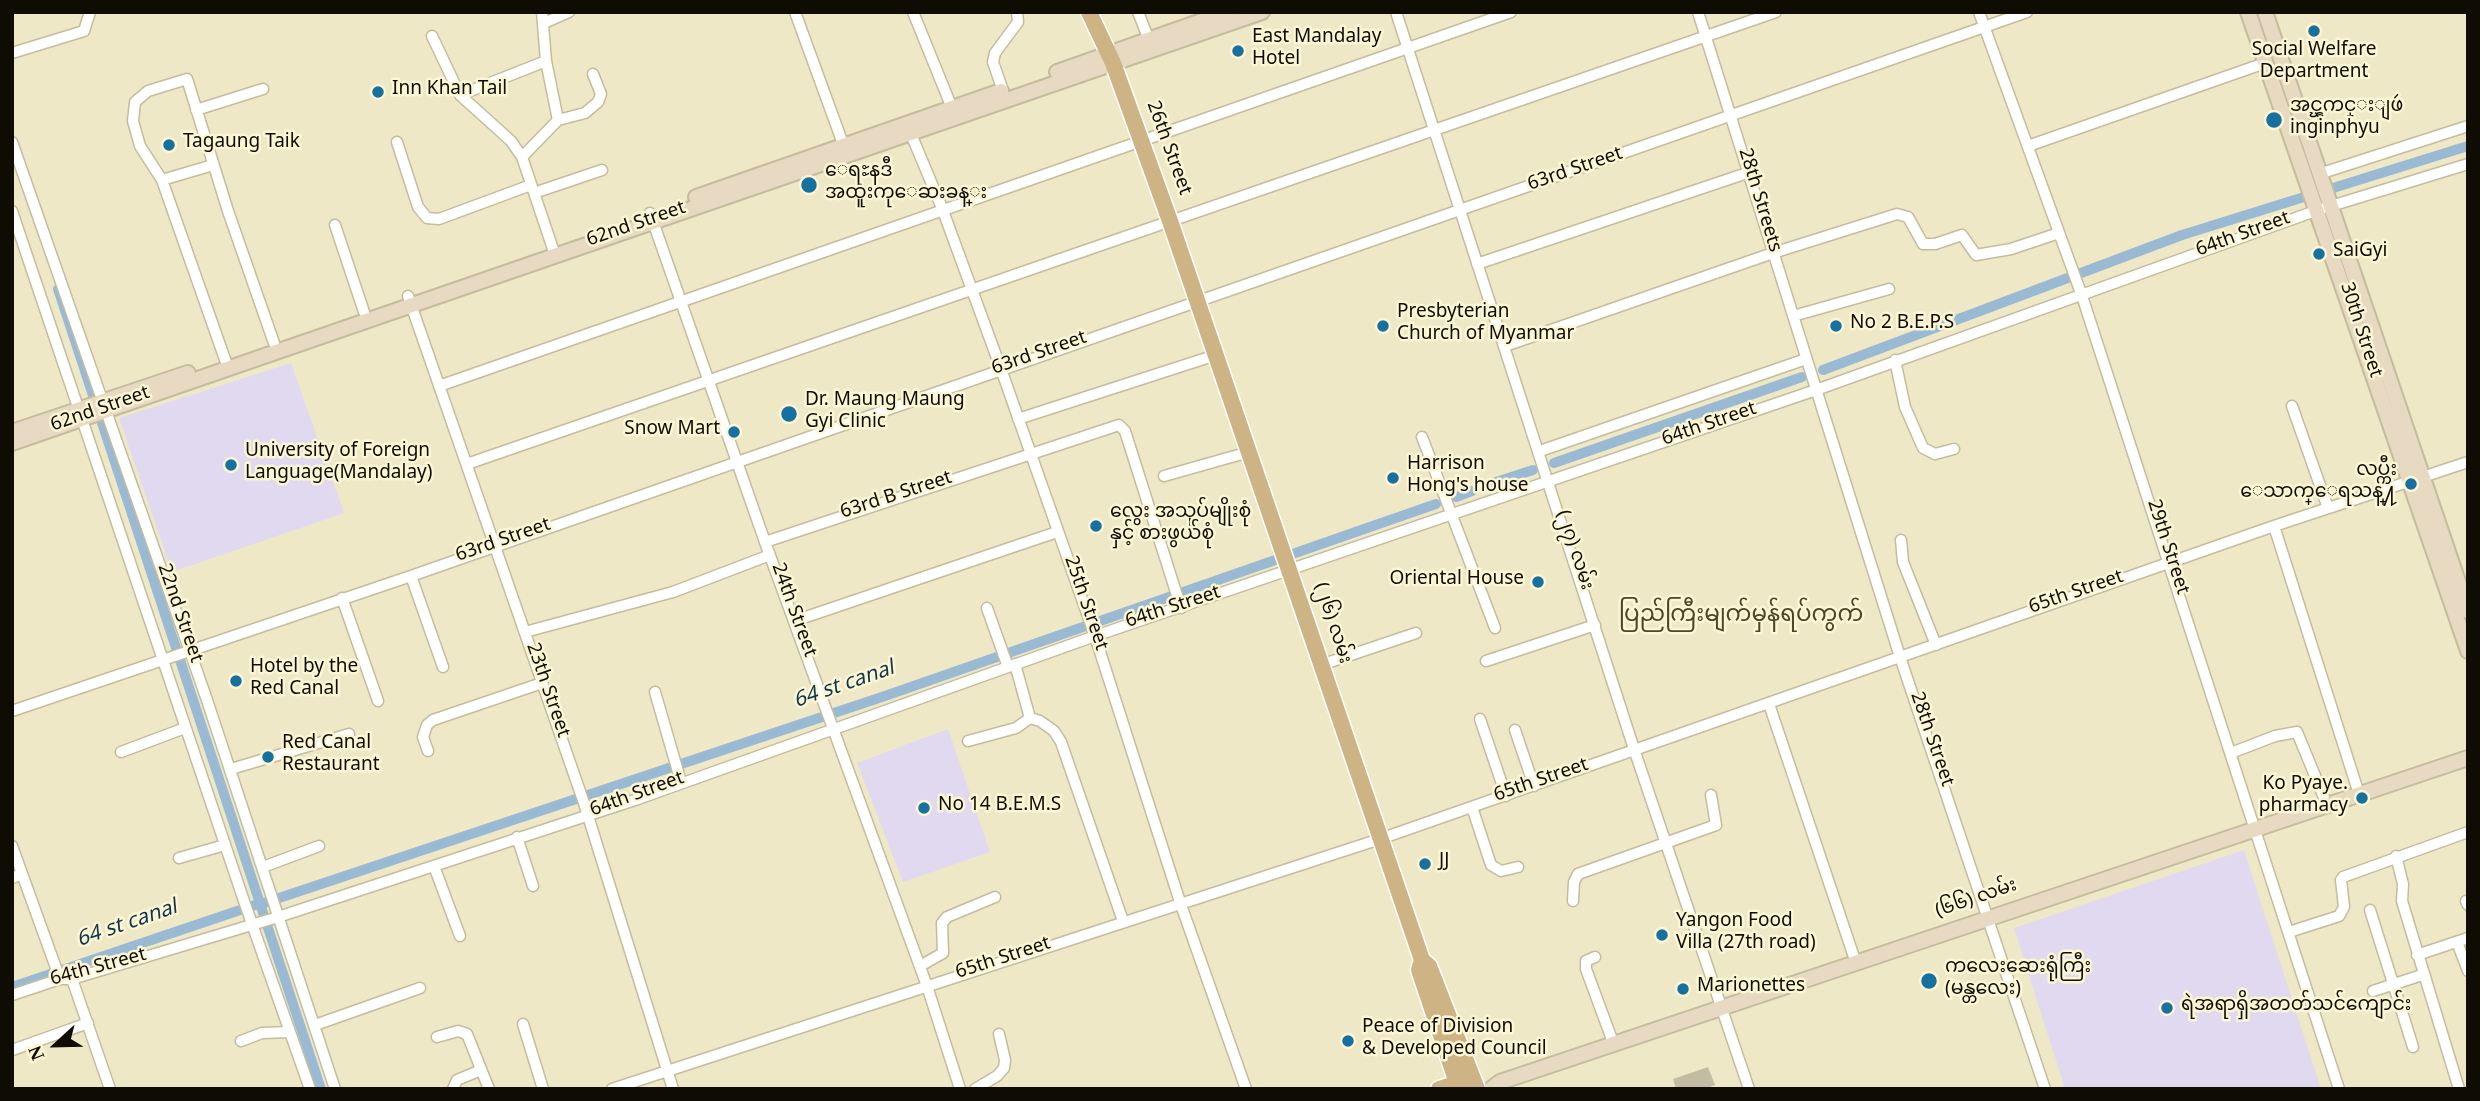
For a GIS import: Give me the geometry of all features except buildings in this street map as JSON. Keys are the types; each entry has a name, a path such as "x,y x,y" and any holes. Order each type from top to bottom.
{"main road":[{"name":"26th Street","path":"1089,12 1110,59 1198,302"},
{"name":"62nd Street","path":"12,443 104,406 1110,59 1227,12"},
{"name":"62nd Street","path":"1150,44 1262,12"},
{"name":"30th Street","path":"2248,12 2265,63 2317,181"},
{"name":"30th Street","path":"2265,12 2408,480 2462,607"},
{"name":"62nd Street","path":"908,128 952,108 1110,59"},
{"name":"30th Street","path":"2322,204 2424,475 2462,607 2468,651"},
{"name":"62nd Street","path":"227,364 274,343 364,312 410,300"},
{"name":"(၂၆) လမ်း","path":"1198,302 1422,960 1419,970 1466,1085"},
{"name":"62nd Street","path":"12,432 82,414"},
{"name":"(၆၆) လမ်း","path":"1439,1089 1495,1085 2468,758"}],"street":[{"path":"12,53 84,31 90,12"},
{"path":"794,12 845,150"},
{"path":"914,12 952,108"},
{"path":"1003,91 993,62 995,53 1018,22 1017,12"},
{"path":"1138,12 1150,44"},
{"name":"(၂၇) လမ်း","path":"1396,12 1635,752 1749,1089"},
{"path":"439,386 1406,46 1511,12"},
{"name":"28th Streets","path":"1698,12 1816,390"},
{"path":"467,464 1776,12"},
{"name":"29th Street","path":"1979,12 2082,296 2339,1089"},
{"name":"63rd Street","path":"12,711 411,576 1001,369 1731,118 2027,12"},
{"path":"553,17 546,61 558,120"},
{"path":"432,36 460,95 511,141 522,157 553,251"},
{"path":"460,95 546,61"},
{"path":"2028,146 2265,63"},
{"path":"522,157 558,120 587,113 598,102 601,94 593,74"},
{"path":"227,364 162,180 140,146 133,121 135,102 148,91 187,79 213,165 274,343"},
{"path":"196,110 262,89"},
{"path":"2317,181 2468,127"},
{"name":"25th Street","path":"908,128 942,208 970,291 1001,369 1092,628 1180,902 1246,1089"},
{"name":"22nd Street","path":"12,142 104,406 177,654 185,728 310,1089"},
{"path":"397,142 418,207 427,218 439,219 602,170"},
{"name":"64th Street","path":"12,995 61,974 276,915 588,815 681,782 830,720 1092,628 1286,561 1452,517 1547,473 1816,390 1895,359 2082,296 2322,204 2468,164"},
{"path":"162,180 213,165"},
{"path":"1477,264 1750,172"},
{"name":"22nd Street","path":"12,211 82,414 177,654 230,769 335,1089"},
{"path":"1505,346 1773,253 1897,214 1908,217 1923,244 1935,244 1962,235 1976,256 2011,249 2059,233"},
{"name":"24th Street","path":"652,217 765,542 920,966 960,1089"},
{"path":"335,225 364,312"},
{"path":"1793,316 1889,289"},
{"name":"23th Street","path":"410,300 588,815 674,1089"},
{"path":"1018,419 1216,355"},
{"path":"1539,451 1806,359"},
{"path":"1895,359 1905,407 1923,448 1934,454 1954,449"},
{"name":"28th Street","path":"1816,390 1900,657 2045,1089"},
{"path":"2292,406 2328,508"},
{"name":"63rd B Street","path":"765,542 1121,426 1178,599"},
{"path":"1422,437 1495,628"},
{"path":"1164,476 1249,452"},
{"name":"65th Street","path":"612,1089 632,1086 668,1070 1380,839 1635,752 2170,562 2468,462"},
{"path":"2274,526 2359,794"},
{"path":"794,621 1057,532"},
{"path":"1901,540 1903,562 1936,645"},
{"path":"525,632 663,595 770,555"},
{"path":"411,576 443,667"},
{"path":"342,598 378,701"},
{"path":"987,608 1030,718"},
{"path":"1486,661 1595,625"},
{"path":"1321,665 1416,633"},
{"path":"428,751 423,737 427,724 433,720 542,683"},
{"path":"655,692 681,782"},
{"path":"1769,704 1857,963"},
{"path":"968,741 1023,726 1030,718"},
{"path":"1030,718 1054,730 1062,742 1123,921"},
{"path":"1480,719 1506,796"},
{"path":"121,752 185,728"},
{"path":"1514,730 1534,786"},
{"path":"2231,753 2264,739 2297,732 2327,805"},
{"path":"230,769 349,734"},
{"path":"1573,901 1574,877 1578,874 1716,825 1711,795"},
{"path":"1472,807 1492,865 1501,871 1518,866"},
{"path":"2289,932 2339,916 2344,908 2340,880 2396,856 2468,832"},
{"path":"517,837 533,886"},
{"path":"179,858 225,845"},
{"path":"12,846 17,876 61,974 88,1023 110,1089"},
{"path":"263,867 319,846"},
{"path":"2396,856 2403,884 2402,901 2422,975 2459,1089"},
{"path":"434,866 460,936"},
{"path":"920,966 943,953 942,923 947,917 995,897"},
{"path":"2370,910 2413,1047"},
{"path":"2417,956 2468,938"},
{"path":"2457,942 2468,971"},
{"path":"1595,957 1586,961 1586,969 1614,1045"},
{"path":"2373,990 2422,975"},
{"path":"315,1025 420,988"},
{"path":"12,1050 88,1023"},
{"path":"523,1024 543,1089"},
{"path":"437,1037 464,1031 489,1089"},
{"path":"241,1041 262,1033 290,1032"},
{"path":"975,1089 988,1083 1004,1068 1004,1052 999,1034"},
{"path":"453,1089 457,1080 481,1070"}],"shaded area":[{"name":"University of Foreign Language(Mandalay)","path":"291,363 344,513 172,572 119,418"},
{"name":"No 14 B.E.M.S","path":"948,729 990,852 903,882 857,763"},
{"name":"ရဲအရာရှိအတတ်သင်ကျောင်း","path":"2244,850 2321,1089 2065,1089 2014,928"},
{"path":"1708,1067 1715,1085 1705,1089 1676,1089 1673,1079"}],"waterway":[{"path":"1823,370 2182,235 2468,146"},
{"path":"58,289 321,1089"},
{"path":"1554,463 1802,377"},
{"path":"1487,485 1533,470"},
{"path":"1456,497 1472,491"},
{"name":"64 st canal","path":"264,903 882,697 1436,504"},
{"name":"64 st canal","path":"12,987 255,905"}],"place":[{"name":"Social Welfare Department","path":"2314,31"},
{"name":"East Mandalay Hotel","path":"1238,51"},
{"name":"Inn Khan Tail","path":"378,92"},
{"name":"အင္ၾကင္းျဖဴ inginphyu","path":"2274,120"},
{"name":"Tagaung Taik","path":"169,145"},
{"name":"ေရႊနဒီ အထူးကုေဆးခန္း","path":"809,185"},
{"name":"SaiGyi","path":"2319,254"},
{"name":"Presbyterian Church of Myanmar","path":"1383,326"},
{"name":"No 2 B.E.P.S","path":"1836,326"},
{"name":"Dr. Maung Maung Gyi Clinic","path":"789,414"},
{"name":"Snow Mart","path":"734,432"},
{"name":"University of Foreign Language(Mandalay)","path":"231,465"},
{"name":"Harrison Hong's house","path":"1393,478"},
{"name":"လပ္ကီး ေသာက္ေရသန္႔","path":"2411,484"},
{"name":"လွေး အသုပ်မျိုးစုံ နှင့် စားဖွယ်စုံ","path":"1096,526"},
{"name":"Oriental House","path":"1538,582"},
{"name":"Hotel by the Red Canal","path":"236,681"},
{"name":"Red Canal Restaurant","path":"268,757"},
{"name":"Ko Pyaye. pharmacy","path":"2362,798"},
{"name":"No 14 B.E.M.S","path":"924,808"},
{"name":"JJ","path":"1425,864"},
{"name":"Yangon Food Villa (27th road)","path":"1662,935"},
{"name":"ကလေးဆေးရုံကြီး (မန္တလေး)","path":"1929,981"},
{"name":"Marionettes","path":"1683,989"},
{"name":"ရဲအရာရှိအတတ်သင်ကျောင်း","path":"2167,1008"},
{"name":"Peace of Division & Developed Council","path":"1348,1041"}],"district":[{"name":"ပြည်ကြီးမျက်မှန်ရပ်ကွက်","path":"1741,619"}]}
